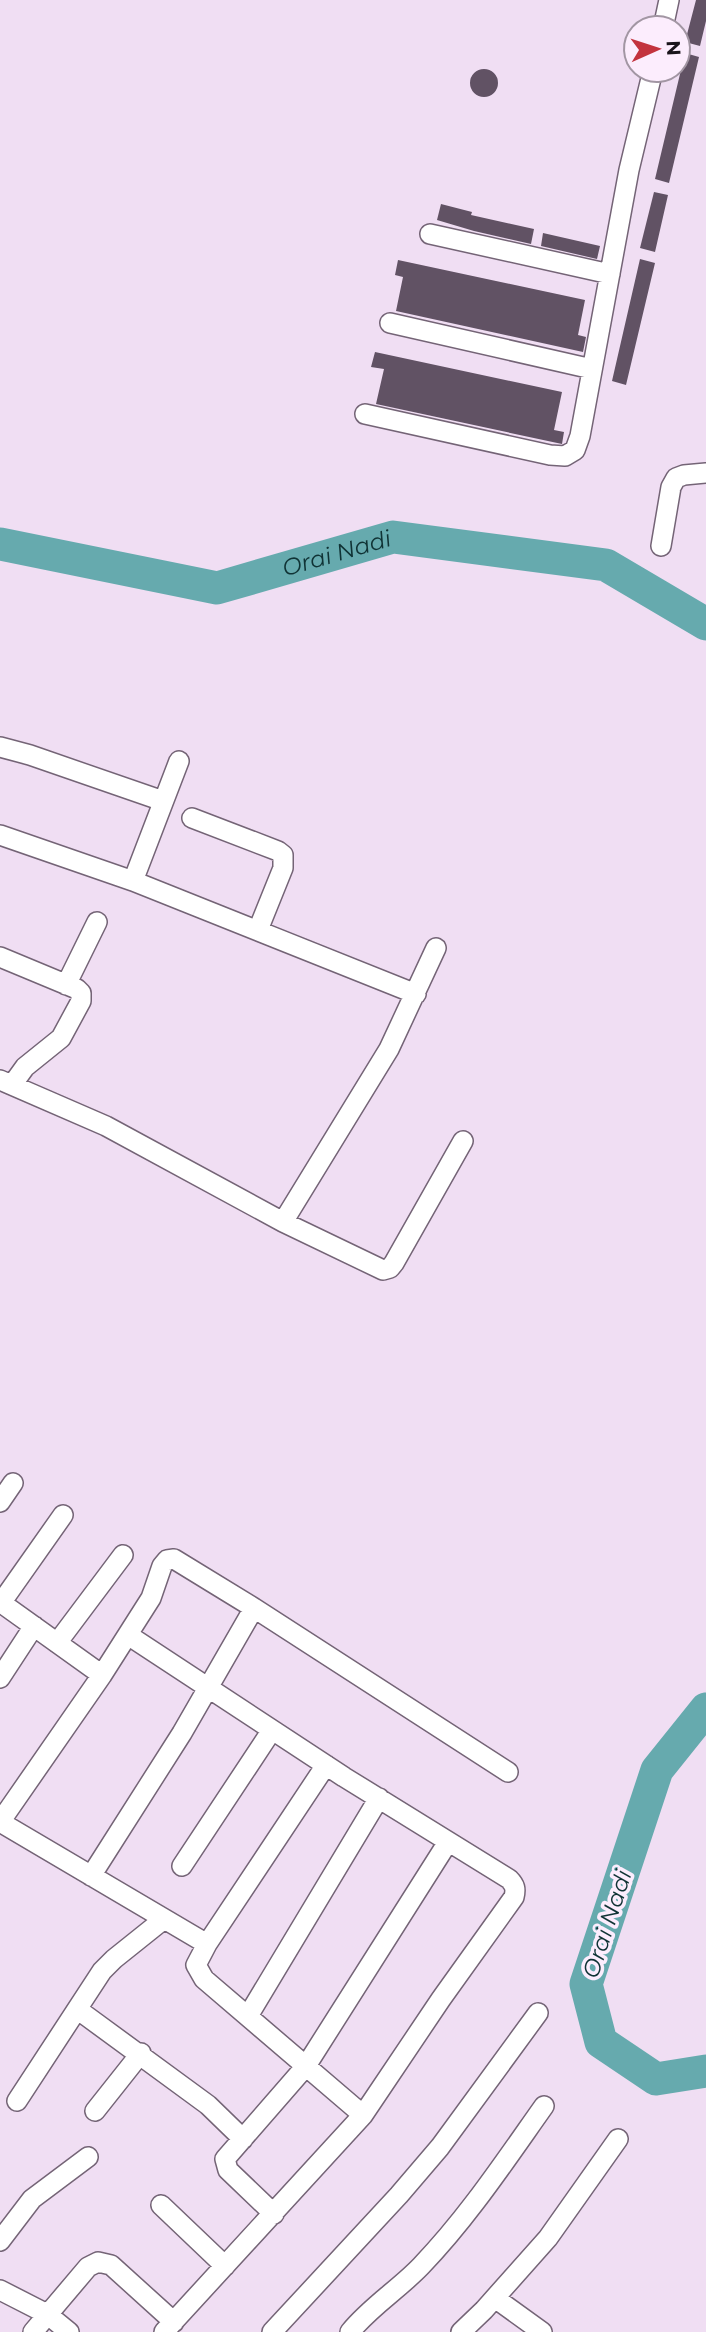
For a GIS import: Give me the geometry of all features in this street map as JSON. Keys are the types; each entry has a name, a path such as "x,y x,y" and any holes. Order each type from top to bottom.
{"street":[{"path":"365,414 550,455 565,456 575,450 580,436 629,170 650,84"},
{"path":"430,234 610,274"},
{"path":"390,323 592,369"},
{"path":"661,546 671,487 676,478 706,473"},
{"path":"0,747 163,801"},
{"path":"133,881 179,761"},
{"path":"192,818 283,855 284,868 258,930"},
{"path":"0,835 133,881 416,994"},
{"path":"66,985 97,922"},
{"path":"283,1222 389,1049 436,948"},
{"path":"0,957 81,993 81,1001 61,1038 6,1082 106,1126 283,1222 373,1267 383,1270 390,1268 463,1141"},
{"path":"0,1502 13,1483"},
{"path":"63,1515 1,1602 102,1675"},
{"path":"57,1643 123,1555"},
{"path":"207,1944 0,1822 128,1635 151,1598 162,1566 167,1560 182,1562 508,1772"},
{"path":"91,1876 182,1733 254,1608"},
{"path":"0,1678 34,1626"},
{"path":"33,2332 88,2267 97,2262 111,2265 169,2327 363,2115 514,1897 515,1885 509,1879 326,1765 128,1635"},
{"path":"182,1866 272,1730"},
{"path":"326,1765 207,1944 196,1965 198,1972 363,2115"},
{"path":"248,2016 379,1798"},
{"path":"274,2214 228,2170 225,2164 227,2155 306,2066 448,1842"},
{"path":"18,2101 108,1965 164,1919"},
{"path":"77,2009 141,2053 208,2105 243,2139"},
{"path":"272,2332 440,2147 538,2013"},
{"path":"95,2110 141,2053"},
{"path":"349,2332 419,2268 457,2227 544,2106"},
{"path":"461,2332 548,2238 618,2139"},
{"path":"0,2241 32,2199 88,2157"},
{"path":"161,2205 225,2266"},
{"path":"0,2290 47,2314 69,2332"},
{"path":"495,2298 542,2332"}],"building":[{"path":"696,0 706,0 706,21 700,46 692,44 692,15"},
{"path":"692,55 699,57 669,183 655,179 678,84 692,84"},
{"path":"484,69 494,73 498,83 494,93 484,97 474,93 470,83 474,73"},
{"path":"654,192 668,195 655,252 640,248"},
{"path":"441,204 472,212 471,215 534,229 531,244 437,220"},
{"path":"543,233 600,246 597,259 541,246"},
{"path":"640,259 655,263 626,385 612,381"},
{"path":"398,260 585,300 578,335 586,337 583,352 396,311 403,277 395,275"},
{"path":"375,352 562,392 554,430 564,432 562,444 376,404 384,369 371,367"}],"waterway":[{"name":"Orai Nadi","path":"0,544 217,588 393,537 606,565 706,624"},
{"name":"Orai Nadi","path":"706,1709 657,1770 586,1984 601,2042 656,2079 706,2071"}]}
